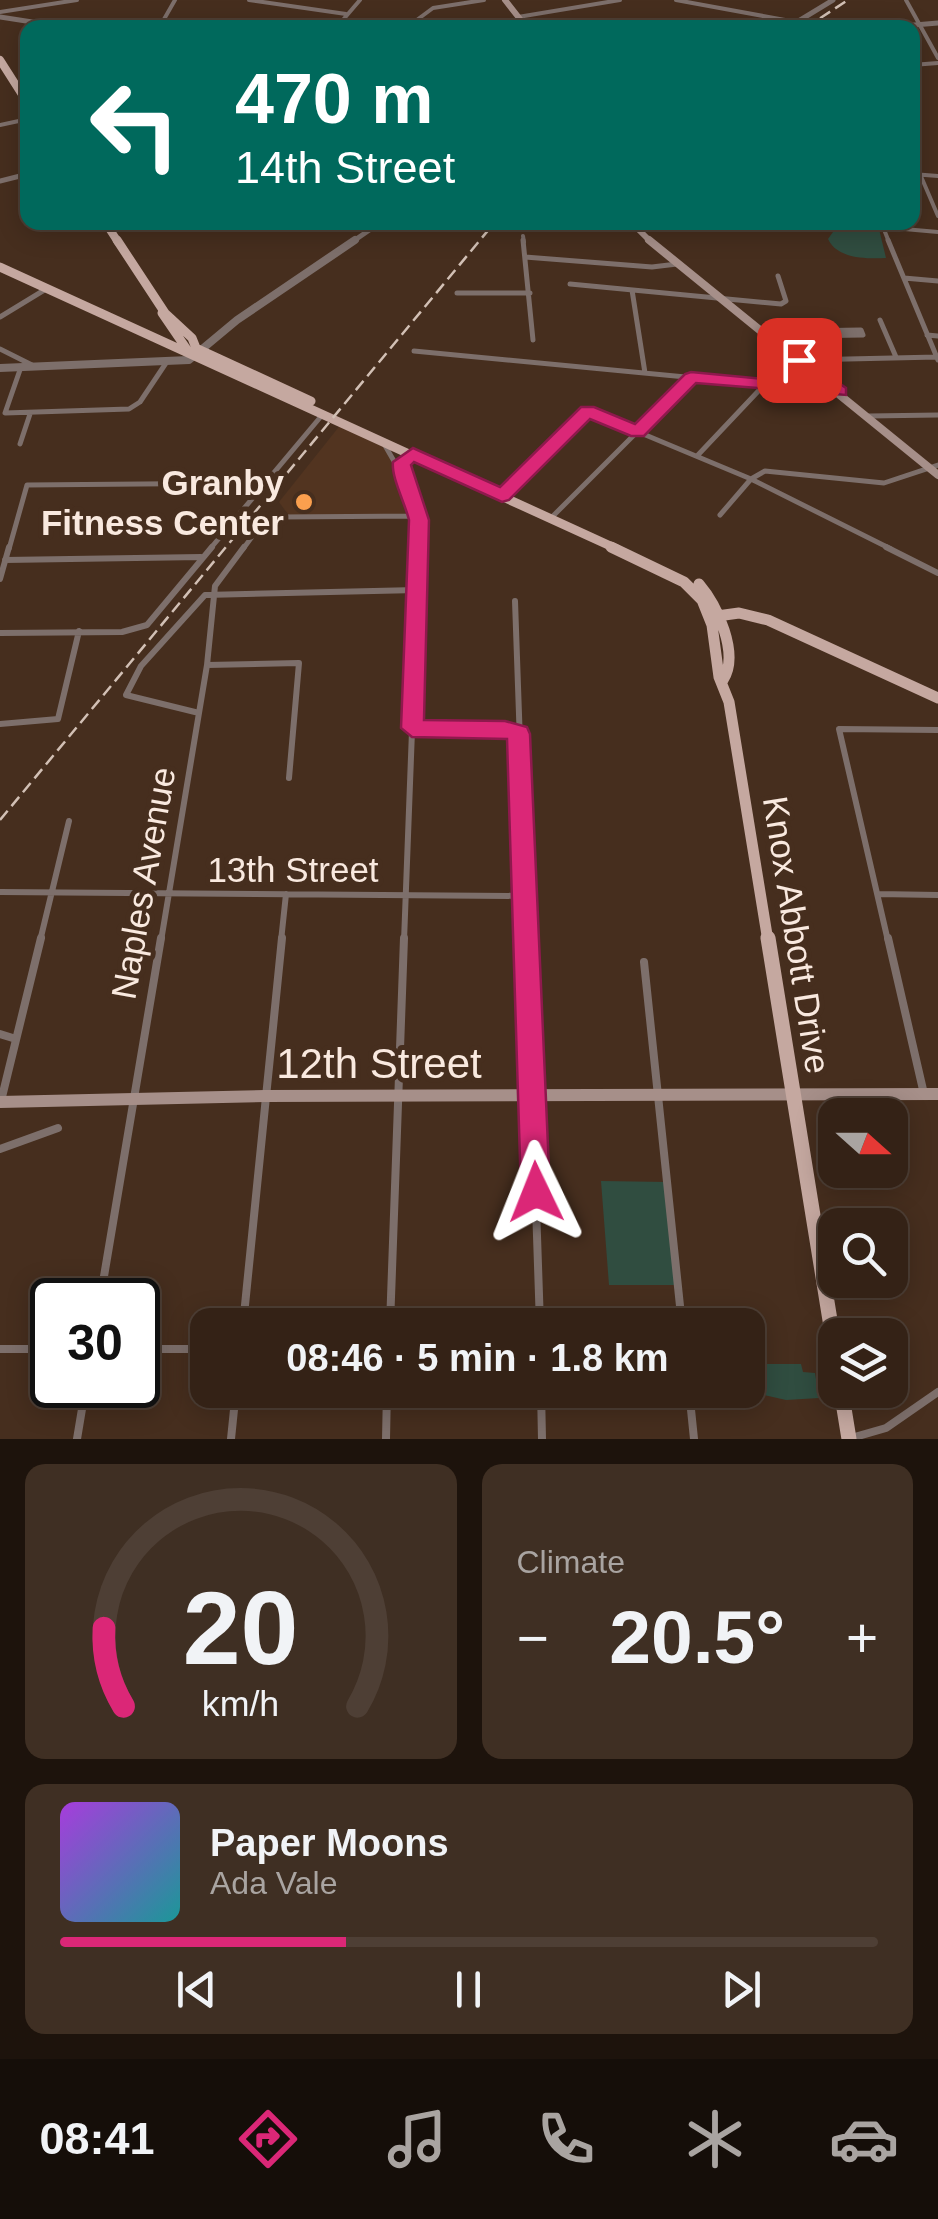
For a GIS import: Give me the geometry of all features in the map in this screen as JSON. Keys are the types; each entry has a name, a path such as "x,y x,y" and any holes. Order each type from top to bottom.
{"main road":[{"path":"505,0 520,20"},
{"path":"0,60 20,91"},
{"path":"110,230 180,342"},
{"path":"640,230 676,264 935,469"},
{"path":"0,267 146,332 198,350 323,414 698,584 715,600 728,672 724,680"},
{"path":"135,327 156,323 162,312"},
{"path":"162,312 192,338 198,350"},
{"path":"146,332 198,350 402,444 410,452"},
{"path":"717,616 748,613 938,698"},
{"name":"Knox Abbott Drive","path":"717,616 719,678 724,680 829,1318"},
{"name":"12th Street","path":"0,1104 265,1096 931,1094"},
{"path":"844,1408 849,1438"}],"street":[{"path":"0,14 77,0"},
{"path":"249,0 346,14"},
{"path":"342,20 360,0"},
{"path":"417,20 434,8 484,0"},
{"path":"518,17 620,0"},
{"path":"676,0 785,20"},
{"path":"799,20 833,0"},
{"path":"0,14 30,20"},
{"path":"938,23 920,24 938,61"},
{"path":"938,176 920,174 938,216"},
{"path":"0,368 182,362 369,230"},
{"path":"778,344 799,336 863,335 861,330 799,330 799,336 802,360 937,358 884,230"},
{"path":"526,239 536,337"},
{"path":"525,258 652,268 676,264"},
{"path":"570,284 785,303 778,276"},
{"path":"904,278 938,281"},
{"path":"0,317 46,288"},
{"path":"463,290 530,293"},
{"path":"632,290 645,373"},
{"path":"880,320 896,358"},
{"path":"928,335 938,336"},
{"path":"0,349 33,366"},
{"path":"414,351 839,392"},
{"path":"22,367 6,413 129,409 140,402 170,362"},
{"path":"551,518 691,378"},
{"path":"696,456 765,384"},
{"path":"502,496 588,411 751,479 938,573"},
{"path":"20,444 30,414"},
{"path":"0,633 122,632 142,628 323,414"},
{"path":"869,416 938,414"},
{"path":"383,442 414,496 418,516 391,1308"},
{"path":"398,466 410,452"},
{"path":"720,515 751,479 765,471 884,483 935,469"},
{"path":"0,579 4,548 27,486 265,483"},
{"name":"Naples Avenue","path":"104,1278 207,666 212,595 221,573 256,529 270,520 418,516"},
{"path":"5,560 203,557"},
{"path":"199,713 126,695 141,666 196,600 212,595 417,590"},
{"path":"515,601 539,1308"},
{"path":"0,724 58,719 79,631"},
{"path":"207,666 299,663 288,778"},
{"path":"412,728 505,730 519,734"},
{"path":"931,1094 839,729 938,730"},
{"path":"0,1104 69,821"},
{"name":"13th Street","path":"0,892 526,896"},
{"path":"246,1308 286,894"},
{"path":"878,894 938,895"},
{"path":"644,962 680,1308"},
{"path":"0,1034 16,1039"},
{"path":"0,1149 58,1128"},
{"path":"0,1349 30,1349"},
{"path":"160,1349 190,1349"},
{"path":"849,1438 867,1437 882,1430 938,1392"},
{"path":"77,1439 82,1408"},
{"path":"231,1439 234,1408"},
{"path":"386,1439 387,1408"},
{"path":"541,1408 542,1439"},
{"path":"691,1408 694,1439"}],"shaded area":[{"path":"342,423 383,442 406,477 418,516 290,517 279,502"}],"green space":[{"path":"879,230 886,258 838,251 828,239 833,232"},
{"path":"601,1181 668,1182 678,1285 609,1285"},
{"path":"765,1364 801,1364 803,1372 815,1373 818,1398 786,1400 765,1395"}],"railway":[{"path":"817,20 848,0"},
{"path":"0,820 488,230"}],"place":[{"name":"Granby Fitness Center","path":"304,502"}],"route":[{"path":"536,1192 519,734 505,730 412,728 419,520 414,496 401,470 402,462 413,454 502,496 588,411 638,432 691,378 839,392 799,360"}]}
